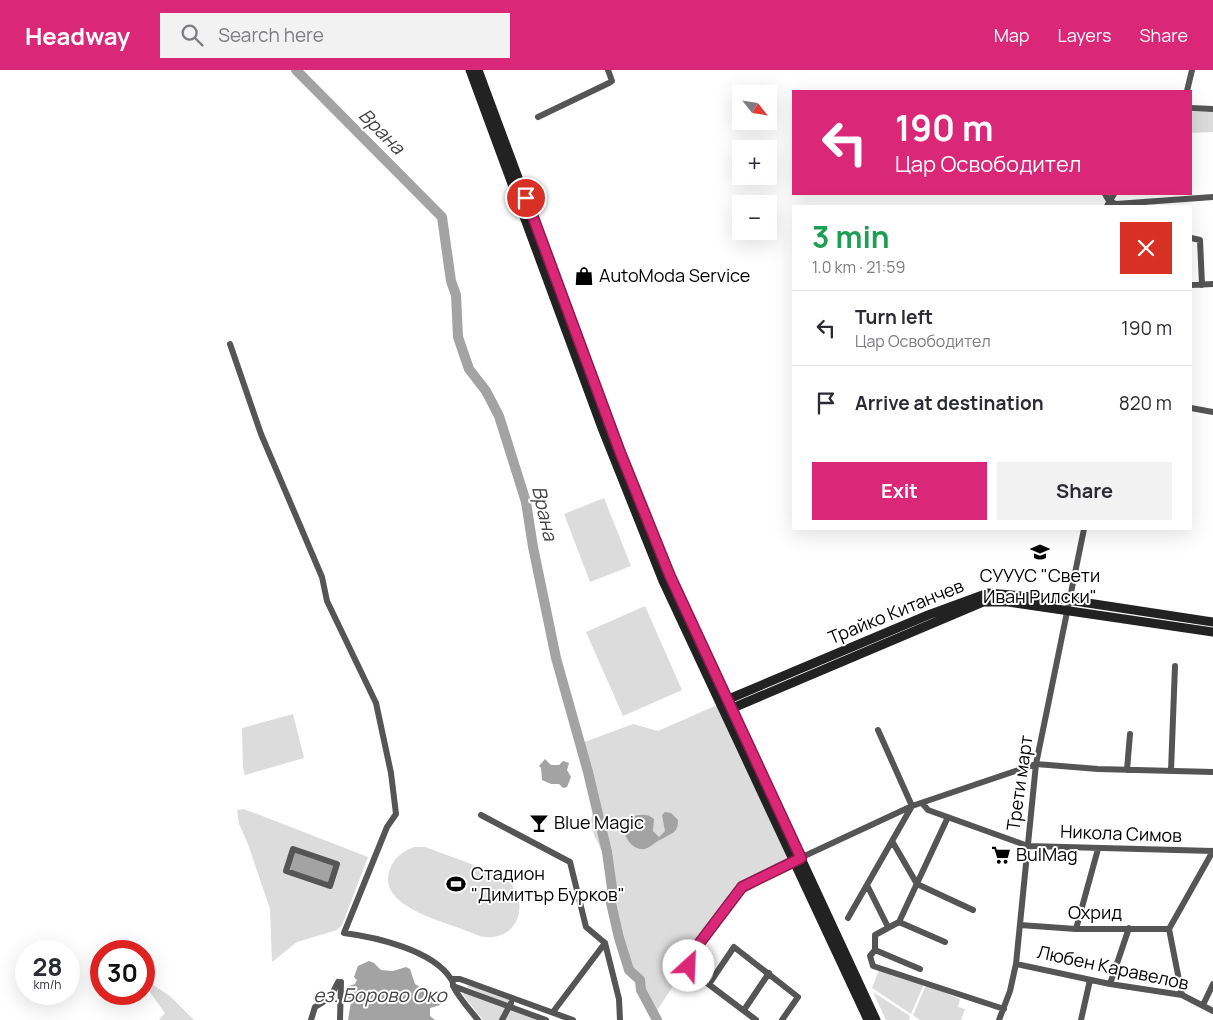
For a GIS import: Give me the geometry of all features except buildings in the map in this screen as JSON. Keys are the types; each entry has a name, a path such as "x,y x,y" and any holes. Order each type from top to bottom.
{"street":[{"path":"470,70 602,428 663,581 876,1020"},
{"path":"478,70 620,452 725,706"},
{"path":"538,117 612,81 608,70"},
{"path":"1187,90 1192,70"},
{"path":"1192,108 1213,109"},
{"path":"1108,204 1135,205 1213,197"},
{"path":"1192,238 1200,240 1202,285"},
{"path":"1192,286 1213,284"},
{"path":"230,344 261,434 322,577 328,601 376,703 388,754 396,814 387,827 344,933 369,936 413,951 433,961 454,984 478,1020"},
{"path":"1192,408 1213,412"},
{"name":"Трети март","path":"1000,1020 1016,964 1036,764 1084,530"},
{"name":"Трайко Китанчев","path":"725,706 988,593 1068,600 1213,622"},
{"name":"Трайко Китанчев","path":"725,706 974,604 998,601 1213,632"},
{"path":"1171,772 1175,666"},
{"path":"878,730 912,806"},
{"path":"1127,770 1130,734"},
{"path":"756,1020 690,971 689,966 692,953 742,887 912,806 1036,764 1171,772 1213,772"},
{"name":"Никола Симов","path":"922,803 928,810 1028,846 1213,851"},
{"path":"848,918 912,806"},
{"path":"481,814 570,862 586,927 605,943 619,999 620,1020"},
{"path":"948,817 899,922 875,934 875,950 870,956 873,966 1004,1009"},
{"path":"892,841 917,884 973,910"},
{"path":"293,849 337,864 330,886 286,871 293,849"},
{"path":"1076,929 1098,849"},
{"path":"1182,995 1169,929 1213,851"},
{"path":"798,860 868,1020"},
{"path":"867,885 888,928"},
{"path":"899,922 945,942"},
{"name":"Охрид","path":"1020,924 1076,929 1169,929"},
{"path":"1110,984 1129,928"},
{"path":"454,984 546,1020 605,943"},
{"path":"709,984 734,946 798,997 782,1020"},
{"path":"875,950 920,969"},
{"name":"Любен Каравелов","path":"1016,964 1110,984 1182,995 1213,1011"},
{"path":"744,1010 769,974"},
{"path":"454,984 460,978 572,1020"},
{"path":"1081,1020 1090,980"},
{"path":"311,1020 314,1006 330,998 340,982 340,1020"},
{"path":"1202,1004 1213,984"},
{"path":"502,1020 513,997"}],"shaded area":[{"path":"1213,111 1213,132 1192,133 1192,112"},
{"path":"604,498 631,566 590,582 564,514"},
{"path":"645,606 682,690 623,716 586,632"},
{"path":"717,705 792,861 739,883 683,959 683,971 654,1015 625,955 617,933 613,902 613,875 594,835 591,820 594,806 582,743 633,724 658,731"},
{"path":"293,714 304,758 245,775 243,768 242,728"},
{"path":"244,809 368,857 342,925 337,930 297,942 272,962 270,909 248,844 239,824 237,810"},
{"path":"414,847 425,847 504,878 509,882 519,900 517,918 513,926 506,933 497,936 481,936 427,916 401,902 392,893 388,882 390,869 399,855"},
{"path":"879,970 924,984 911,1014 872,988"},
{"path":"468,983 510,998 508,1004 467,987"},
{"path":"926,985 960,999 958,1007 965,1009 961,1020 920,1020 913,1015"},
{"path":"155,986 170,996 194,1020 159,1020 165,1013 155,999"},
{"path":"464,992 540,1020 483,1020 463,995"},
{"path":"873,992 910,1016 909,1020 886,1020"}],"water":[{"path":"545,759 551,765 559,765 563,761 569,763 567,770 571,777 567,787 563,788 559,784 551,784 542,780 541,768 539,766"},
{"path":"665,812 671,813 678,820 677,828 674,832 645,849 632,845 625,834 624,827 631,817 645,815 654,819 653,831 659,837 665,831 662,815"},
{"path":"294,850 336,865 329,885 287,870"},
{"name":"ез. Борово Око","path":"369,961 381,970 393,971 406,967 410,969 415,984 437,997 440,1005 430,1008 430,1016 435,1020 348,1020 351,1002 346,995 349,986 355,984 357,980 354,977 358,966"}],"waterway":[{"name":"Врана","path":"296,70 442,217 451,281 456,295 458,337 469,369 486,391 499,416 526,502 533,547 556,658 588,772 607,852 612,888 611,903 619,938 629,970 640,980 641,990 657,1020"}],"place":[{"name":"AutoModa Service","path":"584,276"},
{"name":"СУУУС \"Свети Иван Рилски\"","path":"1040,552"},
{"name":"Blue Magic","path":"539,823"},
{"name":"BulMag","path":"1001,855"},
{"name":"Стадион \"Димитър Бурков\"","path":"456,884"}],"route":[{"path":"526,198 620,452 670,576 801,858 742,887 692,953 689,966"}]}
